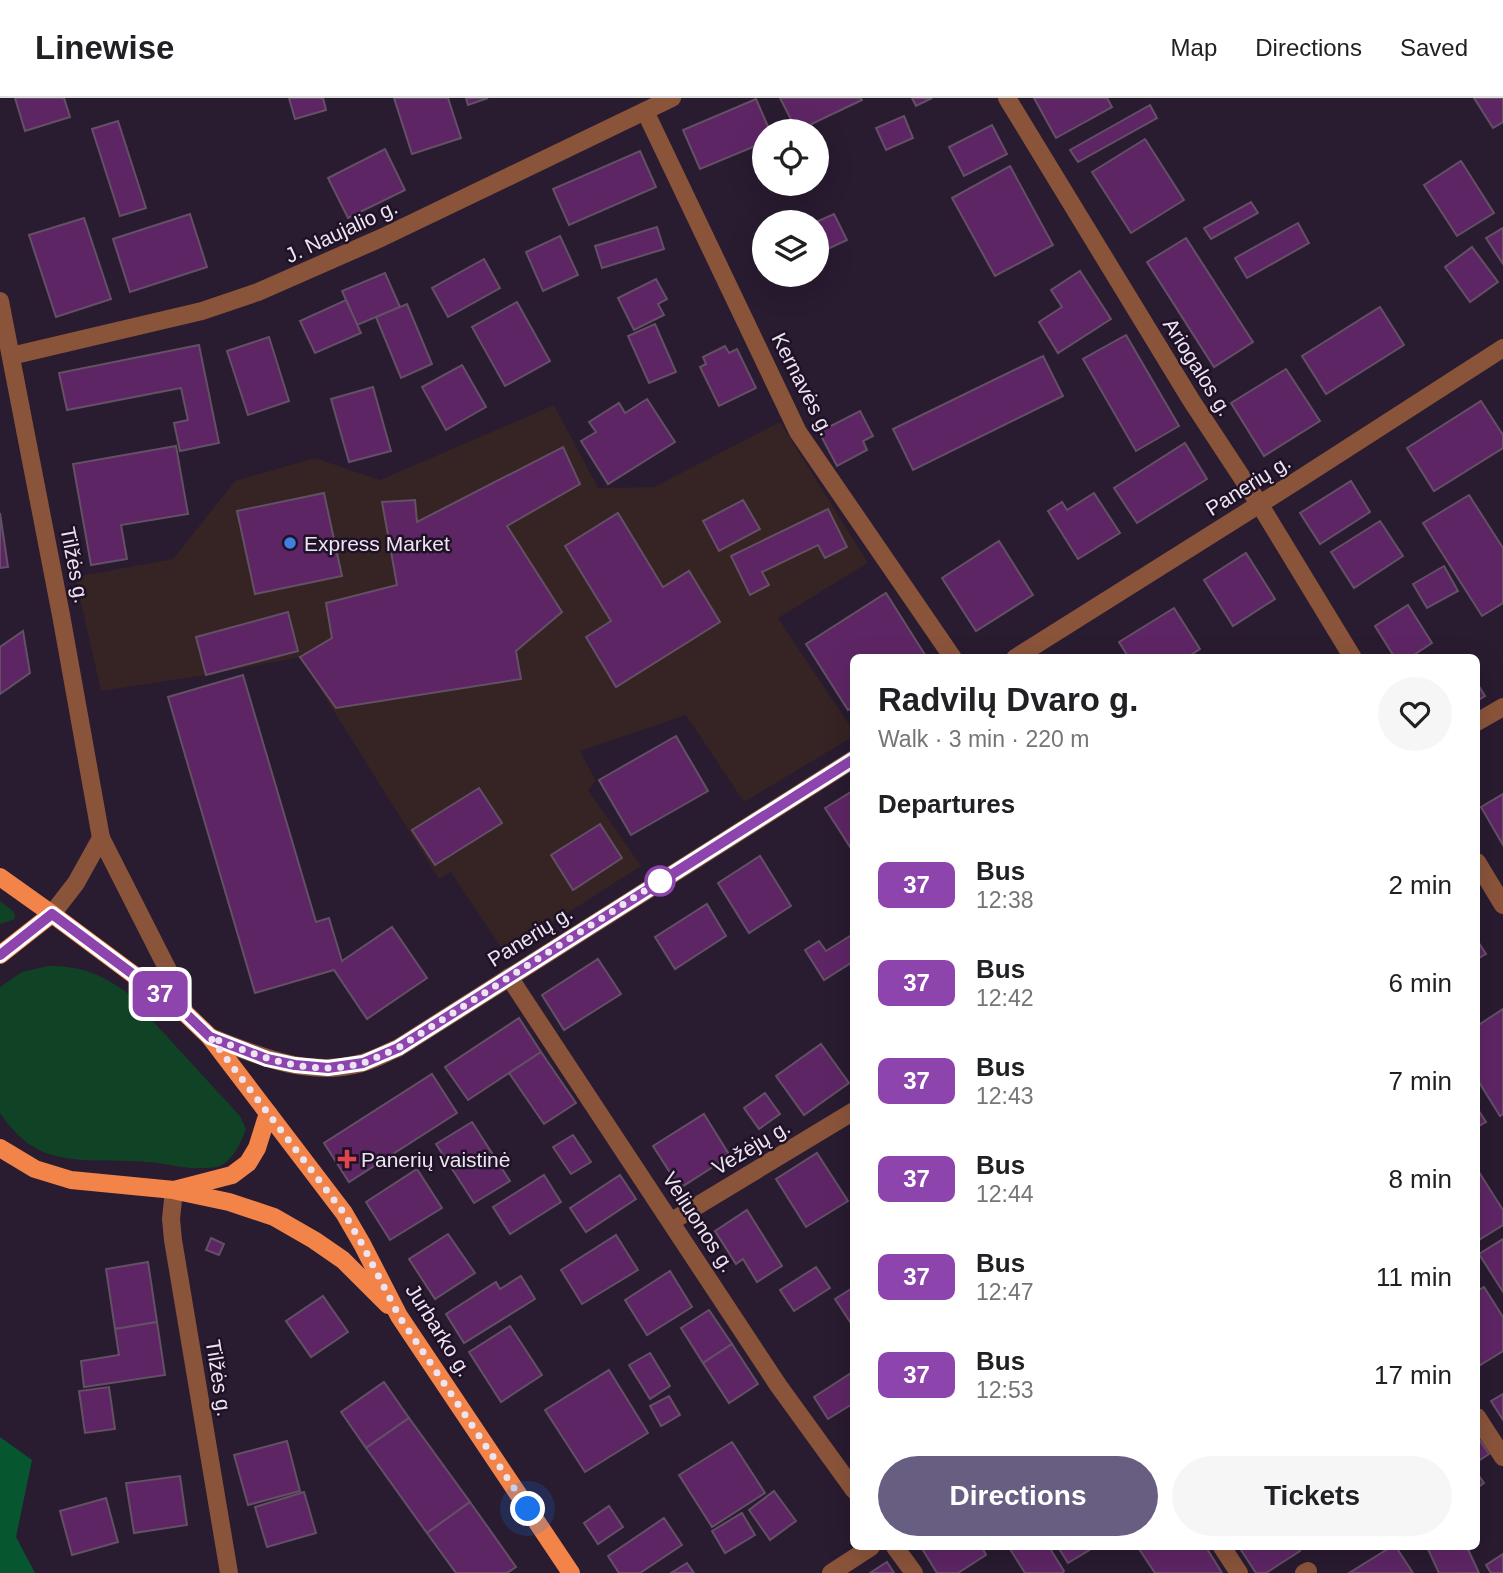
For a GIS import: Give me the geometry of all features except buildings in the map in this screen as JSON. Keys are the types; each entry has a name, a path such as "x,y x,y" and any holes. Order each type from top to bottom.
{"main road":[{"name":"Jurbarko g.","path":"0,877 185,1013 210,1037 344,1213 399,1316 571,1573"},
{"path":"0,955 52,914"},
{"path":"174,1190 232,1175 248,1163 257,1148 268,1113"},
{"path":"0,1148 35,1169 71,1180 174,1190 229,1202 274,1217 343,1260 399,1316"}],"street":[{"name":"J. Naujalio g.","path":"11,356 202,311 258,292 381,238 672,98"},
{"name":"Ariogalos g.","path":"1007,98 1191,400 1260,505 1351,654"},
{"name":"Kernavės g.","path":"645,111 798,432 950,654"},
{"name":"Tilžės g.","path":"0,301 61,615 100,838 170,974 185,1013"},
{"name":"Panerių g.","path":"1021,654 1260,505 1503,348"},
{"path":"1480,720 1503,707"},
{"name":"Panerių g.","path":"210,1037 267,1059 328,1068 363,1063 398,1048 850,762"},
{"path":"52,914 76,883 100,838"},
{"path":"1480,867 1503,905"},
{"name":"Veliuonos g.","path":"509,977 778,1385 850,1484"},
{"name":"Vežėjų g.","path":"672,1221 850,1113"},
{"name":"Tilžės g.","path":"174,1190 171,1219 173,1240 229,1573"},
{"path":"1480,1422 1503,1457"},
{"path":"831,1573 866,1550"},
{"path":"897,1550 914,1573"},
{"path":"1224,1550 1239,1573"}],"shaded area":[{"path":"554,405 598,488 654,487 780,422 868,563 778,618 850,726 850,738 744,802 686,715 580,751 596,781 588,790 641,866 505,953 451,872 439,879 300,657 101,691 75,577 173,559 235,481 315,458 380,480"}],"green space":[{"path":"0,901 14,912 15,919 0,924"},
{"path":"48,966 70,967 89,972 125,991 240,1116 246,1129 237,1149 227,1162 217,1167 194,1168 147,1162 73,1159 42,1151 16,1132 0,1113 0,987 22,972"},
{"path":"0,1437 32,1460 16,1537 35,1573 0,1573"}],"bus line":[{"name":"37","path":"0,955 52,914 185,1013 210,1037 267,1059 295,1065 328,1068 363,1063 398,1048 850,762"}],"place":[{"name":"Express Market","path":"290,543"},
{"name":"Panerių vaistinė","path":"347,1159"}],"route":[{"path":"528,1509 399,1316 344,1213 210,1037 267,1059 295,1065 328,1068 363,1063 398,1048 660,881"}]}
